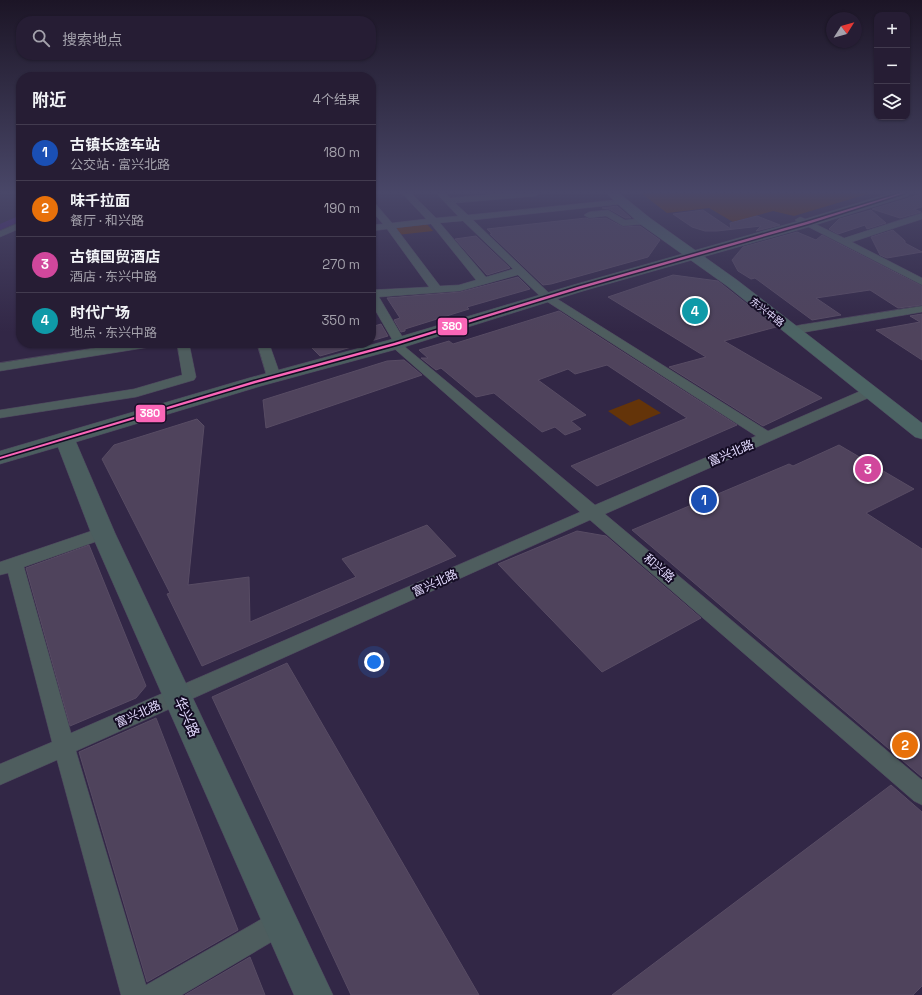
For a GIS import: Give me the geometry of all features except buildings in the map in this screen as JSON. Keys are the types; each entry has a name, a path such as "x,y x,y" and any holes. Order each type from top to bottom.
{"main road":[{"name":"东兴中路","path":"674,239 741,283 800,329 843,358 922,422"},
{"name":"东兴中路","path":"676,239 922,433"},
{"path":"0,458 274,377 398,343 545,295 737,239"},
{"name":"华兴路","path":"65,438 103,532 314,995"}],"street":[{"path":"400,239 437,290"},
{"path":"448,239 483,281"},
{"path":"487,239 545,295 767,437"},
{"path":"838,239 922,282"},
{"path":"843,242 851,239"},
{"path":"376,294 460,288 519,271"},
{"path":"376,303 398,343"},
{"path":"800,329 922,309"},
{"name":"和兴路","path":"398,343 922,794"},
{"path":"0,367 119,348"},
{"path":"0,414 136,393 189,377 184,348"},
{"path":"265,348 274,377"},
{"name":"富兴北路","path":"0,775 594,512 870,392"},
{"path":"103,532 7,567 64,747 135,995"},
{"path":"155,995 281,922"}],"shaded area":[{"path":"639,399 661,413 630,426 608,411"}],"transit line":[{"name":"380","path":"0,458 255,382 395,344 578,288 749,239"}],"place":[{"name":"时代广场","path":"695,311"},
{"name":"古镇国贸酒店","path":"868,469"},
{"name":"古镇长途车站","path":"704,500"},
{"name":"味千拉面","path":"905,745"}]}
